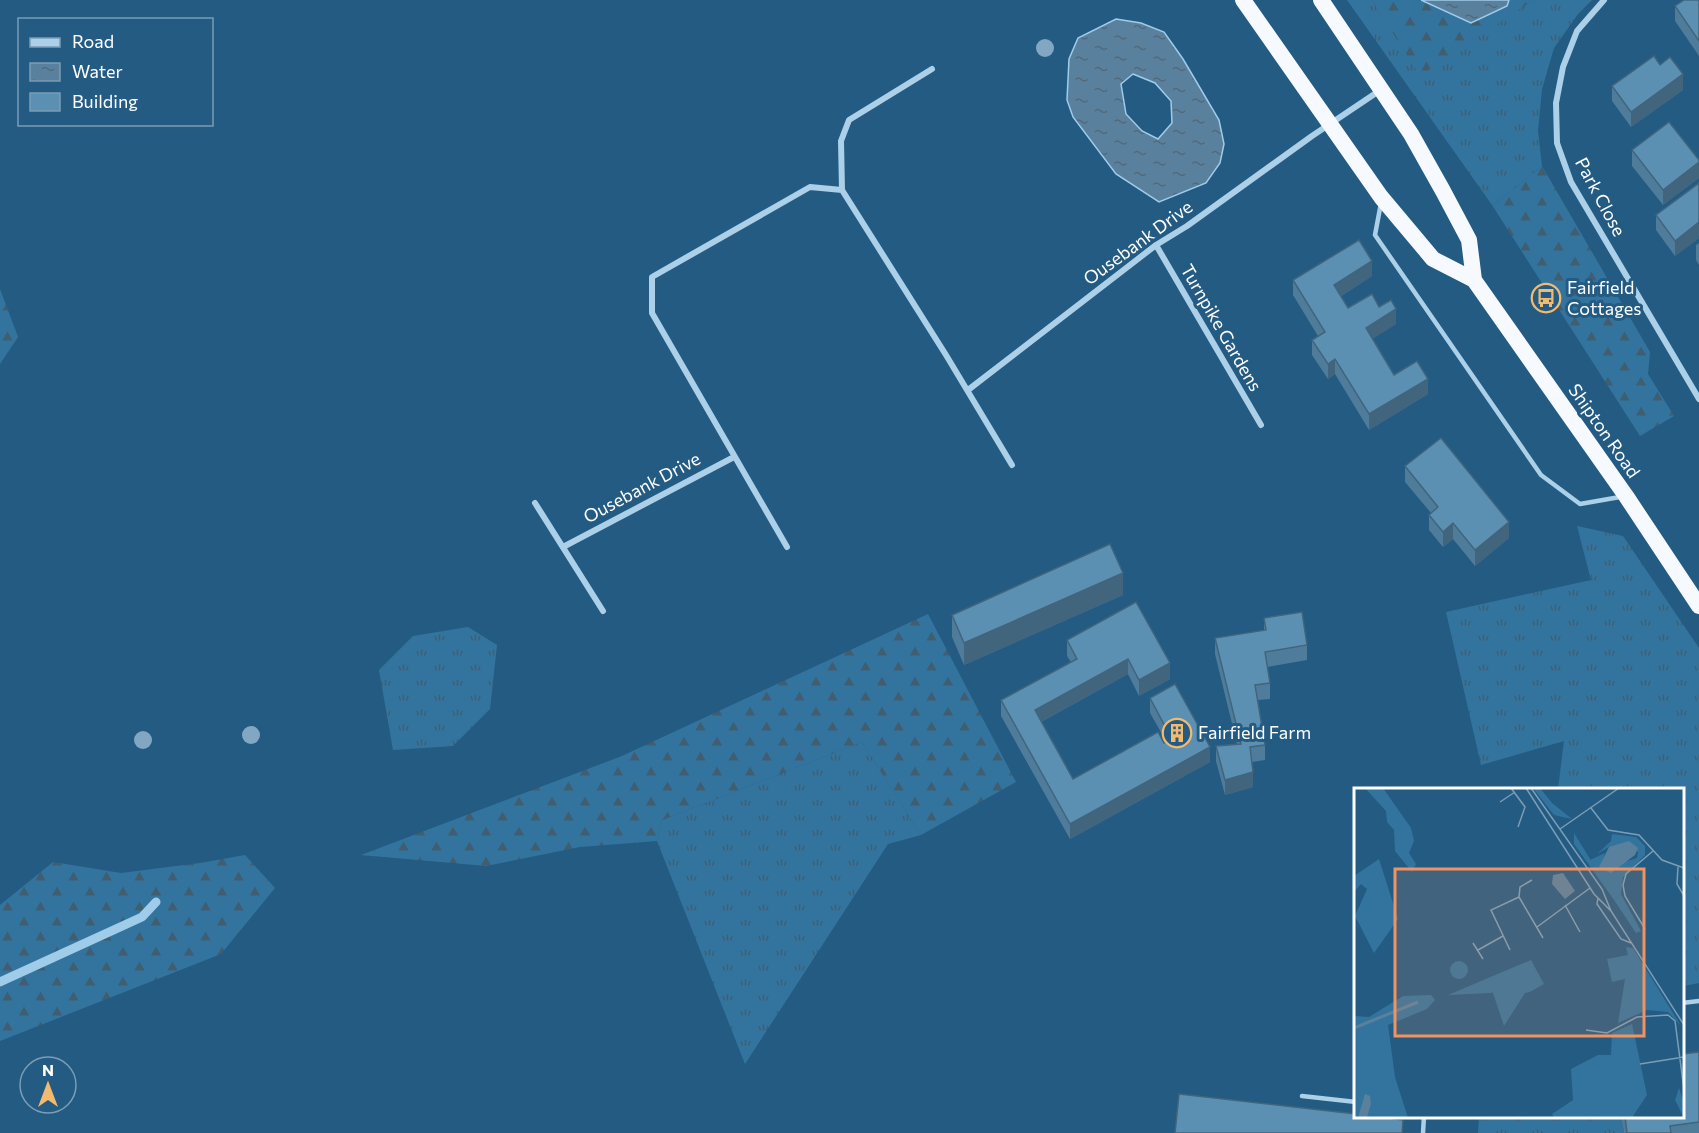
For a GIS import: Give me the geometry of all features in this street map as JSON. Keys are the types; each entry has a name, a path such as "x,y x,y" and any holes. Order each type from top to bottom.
{"highway":[{"name":"Shipton Road","path":"1243,0 1382,197 1433,259 1474,280 1626,496 1699,606"},
{"name":"Shipton Road","path":"1322,0 1411,134 1469,240 1474,280"}],"street":[{"name":"Park Close","path":"1605,0 1577,31 1563,67 1556,103 1557,143 1570,182 1699,399"},
{"path":"932,69 849,120 841,141 842,190 968,390 1012,465"},
{"name":"Ousebank Drive","path":"968,390 1156,245 1187,226 1382,90"},
{"path":"787,547 652,313 652,277 810,187 842,190"},
{"name":"Turnpike Gardens","path":"1156,245 1261,425"},
{"name":"Ousebank Drive","path":"563,547 734,457"},
{"path":"535,503 603,611"}],"lane":[{"path":"1382,197 1375,235 1541,475 1580,504 1626,496"},
{"path":"1684,1003 1699,1000"},
{"path":"1302,1096 1354,1102"},
{"path":"1423,1133 1424,1118"}],"green space":[{"path":"1347,0 1372,0 1420,75 1533,0 1592,0 1578,14 1554,48 1542,89 1538,131 1542,166 1492,205"},
{"path":"1372,0 1419,0 1471,23 1506,6 1509,0 1533,0 1420,76"},
{"path":"1542,166 1650,352 1648,374 1674,416 1640,436 1492,205"},
{"path":"0,289 18,337 0,364"},
{"path":"1577,526 1623,536 1699,648 1699,983 1684,986 1684,788 1558,788 1564,741 1481,765 1446,612 1591,580"},
{"path":"928,614 1016,782 921,835 862,742 662,820 657,841 580,847 486,866 361,855 622,756"},
{"path":"468,627 497,645 490,709 453,746 393,750 379,670 413,636"},
{"path":"862,742 921,835 888,844 745,1064 657,841 662,820"},
{"path":"245,855 275,888 221,954 0,1041 0,905 53,862 121,873"},
{"path":"1479,1118 1621,1118 1624,1133 1478,1133"}],"water":[{"path":"1421,0 1509,0 1507,6 1471,23"},
{"path":"1116,19 1141,23 1164,32 1183,59 1219,120 1224,144 1220,163 1206,183 1159,202 1116,174 1073,117 1067,100 1069,59 1078,38","holes":["1133,74 1155,83 1171,101 1172,123 1158,139 1142,131 1126,114 1121,84"]}],"building":[{"path":"1684,0 1699,0 1699,41 1675,6"},
{"path":"1654,56 1660,65 1670,57 1683,74 1631,112 1612,86"},
{"path":"1669,122 1699,162 1663,190 1632,150"},
{"path":"1699,183 1699,222 1675,241 1656,215"},
{"path":"1359,240 1372,261 1334,285 1348,308 1372,294 1379,307 1391,300 1396,309 1366,328 1394,375 1417,361 1428,379 1369,414 1335,359 1328,364 1312,340 1325,332 1293,280"},
{"path":"1441,438 1509,522 1475,550 1453,523 1443,532 1429,515 1438,507 1405,466"},
{"path":"1110,544 1123,573 964,643 952,615"},
{"name":"Fairfield Farm","path":"1136,602 1170,663 1139,680 1128,659 1035,710 1073,779 1158,732 1164,743 1178,735 1172,725 1166,728 1150,698 1175,684 1210,747 1070,824 1001,700 1077,659 1067,640"},
{"path":"1302,612 1307,645 1265,652 1270,683 1255,685 1265,745 1250,747 1253,772 1225,780 1216,746 1241,744 1215,638 1266,630 1264,618"},
{"path":"1699,1052 1699,1122 1670,1126 1671,1133 1627,1133 1625,1118 1684,1118 1684,1054"},
{"path":"1179,1094 1354,1114 1354,1118 1403,1120 1402,1133 1175,1133"}],"waterway":[{"path":"0,982 142,917 156,902"}],"place":[{"name":"Fairfield Cottages","path":"1546,298"},
{"name":"Fairfield Farm","path":"1177,733"}]}
